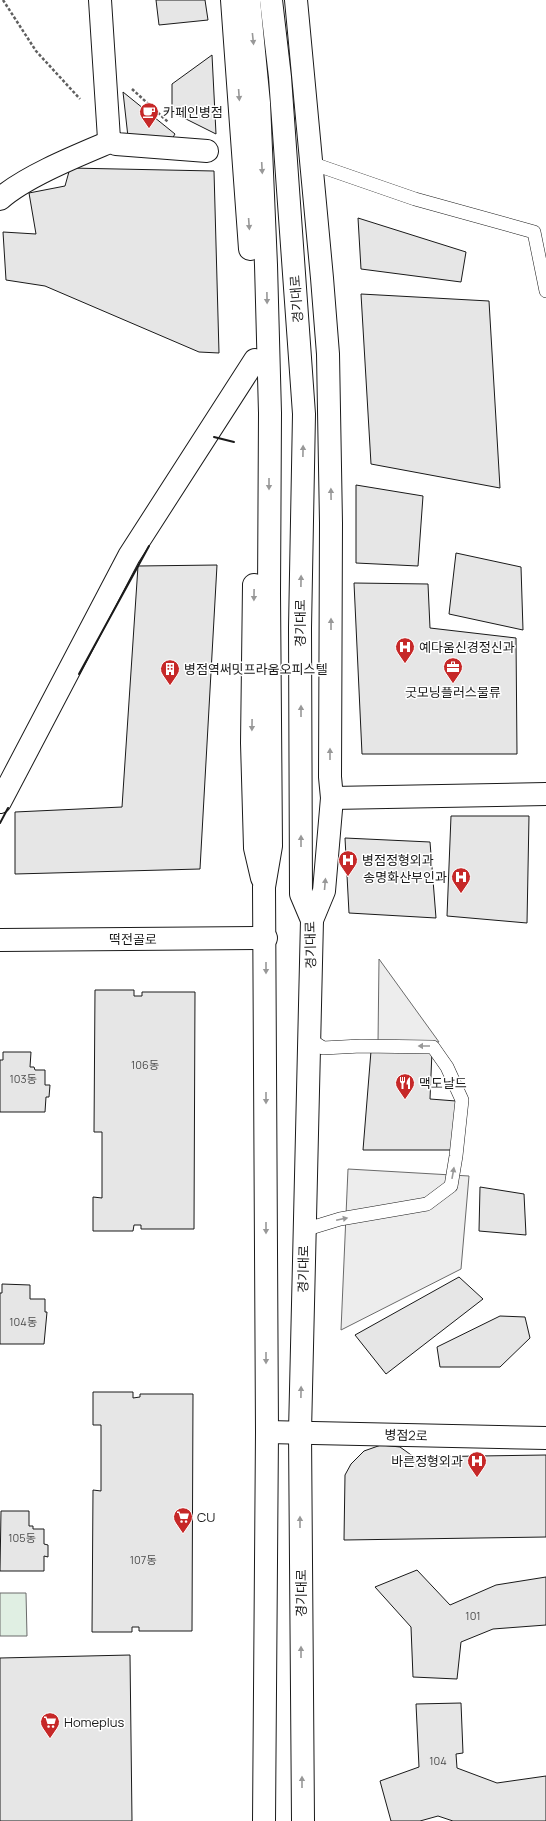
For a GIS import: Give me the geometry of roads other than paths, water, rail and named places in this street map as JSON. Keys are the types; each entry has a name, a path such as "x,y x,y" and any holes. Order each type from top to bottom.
{"main road":[{"path":"100,0 109,139 116,144 203,151"},
{"path":"232,0 250,233 255,360 255,548 252,743 255,848 264,887 266,938 267,1432 264,1821"},
{"path":"249,0 259,103 266,265 270,413 269,602 271,846 264,887"},
{"name":"경기대로","path":"271,0 280,77 304,414 300,628 301,894 312,920 300,1432 302,1821"},
{"path":"296,0 328,354 332,523 330,777 332,798 324,891 312,920"},
{"path":"0,200 9,191 49,170 112,142"},
{"path":"0,802 129,556 255,360"},
{"path":"332,798 546,794"},
{"name":"떡전골로","path":"0,940 266,938"},
{"name":"병점2로","path":"267,1432 546,1438"}],"lane":[{"path":"311,163 414,199 534,232 546,291"},
{"path":"304,1230 340,1219 427,1204 451,1186 462,1100 447,1067 433,1046 323,1048 309,1039"}],"place":[{"name":"카페인병점","path":"149,129"},
{"name":"예다움신경정신과","path":"405,664"},
{"name":"굿모닝플러스물류","path":"453,684"},
{"name":"병점역써밋프라움오피스텔","path":"170,686"},
{"name":"병점정형외과","path":"348,877"},
{"name":"송명화산부인과","path":"461,894"},
{"name":"맥도날드","path":"405,1100"},
{"name":"바른정형외과","path":"477,1478"},
{"name":"CU","path":"183,1534"},
{"name":"Homeplus","path":"50,1739"}]}
